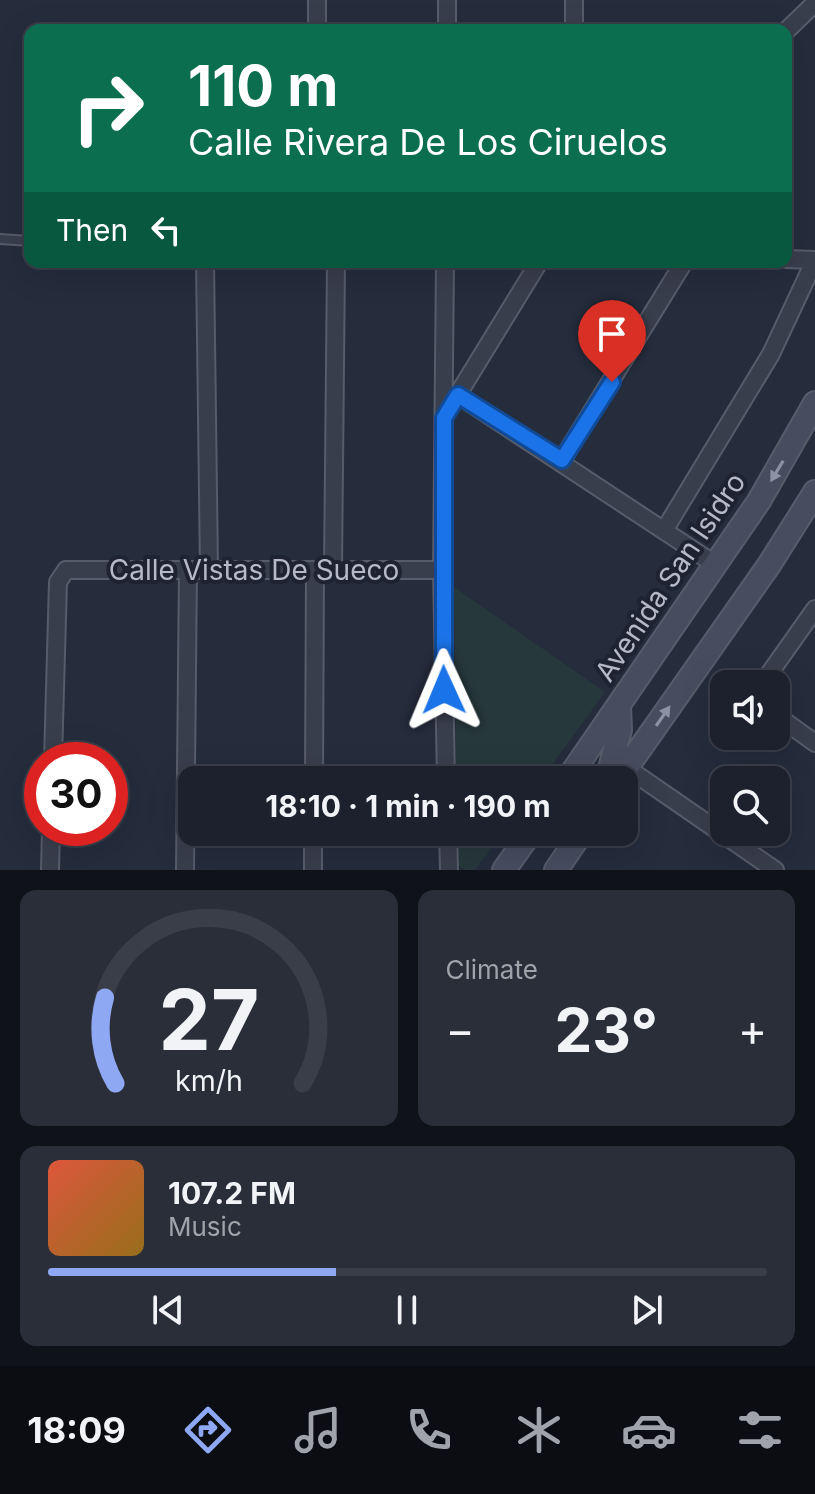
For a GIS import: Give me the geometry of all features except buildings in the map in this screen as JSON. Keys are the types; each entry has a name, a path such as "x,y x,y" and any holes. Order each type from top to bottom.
{"street":[{"path":"317,0 317,24"},
{"path":"447,0 447,24"},
{"path":"574,0 574,24"},
{"path":"792,25 815,3"},
{"path":"665,529 771,354 815,260 792,259"},
{"path":"205,268 209,570"},
{"path":"333,570 336,268"},
{"path":"445,268 442,570 446,766"},
{"path":"444,418 535,268"},
{"path":"562,460 680,268"},
{"path":"458,395 562,460 716,565"},
{"name":"Avenida San Isidro","path":"577,766 759,501 815,403"},
{"path":"624,766 769,565 815,492"},
{"name":"Calle Vistas De Sueco","path":"54,742 58,582 66,570 442,570"},
{"path":"185,870 188,570"},
{"path":"314,766 315,571"},
{"path":"772,670 815,609"},
{"path":"618,766 619,706"},
{"path":"790,725 815,743"},
{"path":"638,788 775,870"},
{"path":"50,870 51,846"},
{"path":"313,846 313,870"},
{"path":"448,846 449,870"},
{"path":"504,870 521,846"},
{"path":"556,870 572,846"}],"lane":[{"path":"0,239 24,241"}],"shaded area":[{"path":"454,587 605,692 551,766 456,766"},
{"path":"457,846 493,846 475,870 465,870 457,864"}],"route":[{"path":"444,690 444,418 458,395 562,460 612,382"}]}
